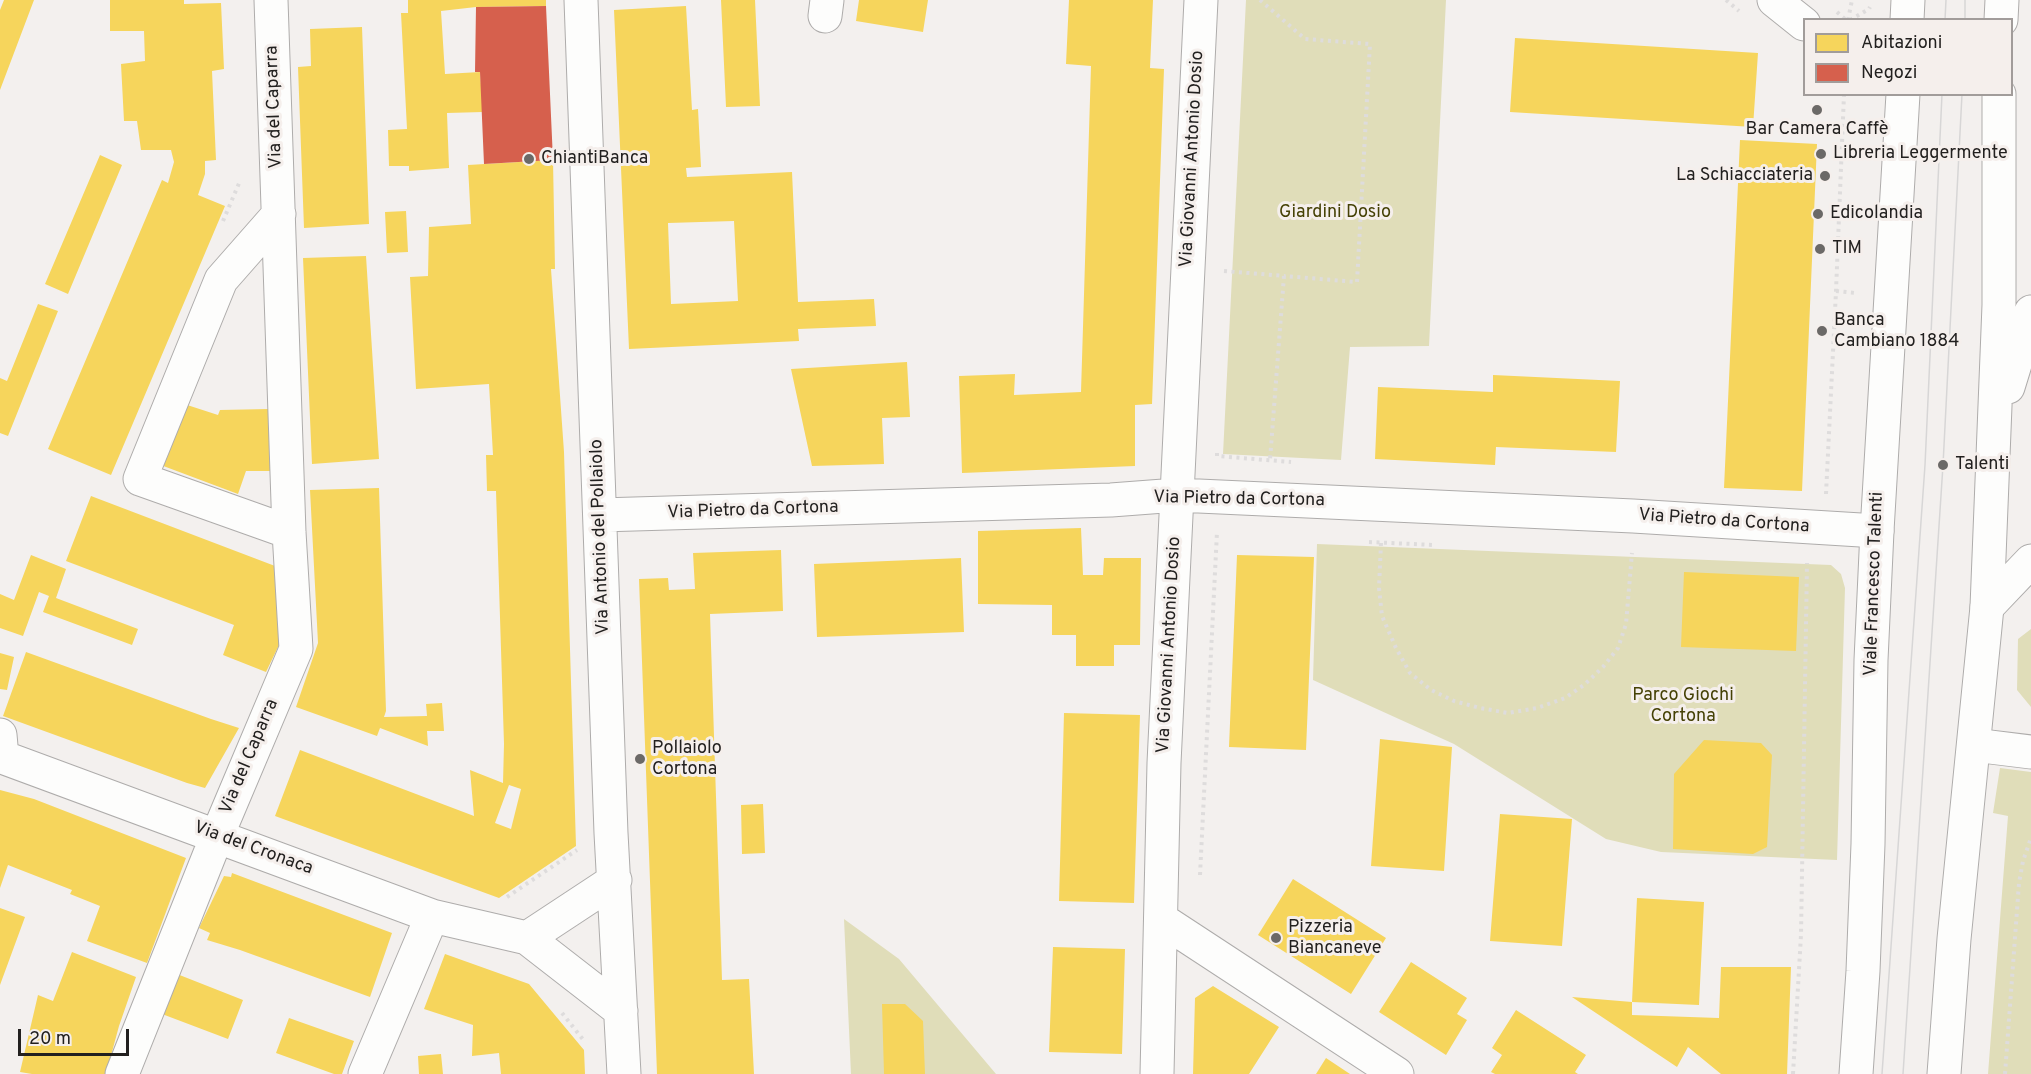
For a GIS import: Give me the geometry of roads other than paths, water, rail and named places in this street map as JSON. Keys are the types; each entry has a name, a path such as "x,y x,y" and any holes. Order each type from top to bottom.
{"street":[{"name":"Via del Caparra","path":"122,1074 217,836 296,649 289,532 271,0"},
{"name":"Via Antonio del Pollaiolo","path":"580,0 624,1074"},
{"name":"Via Giovanni Antonio Dosio","path":"1157,1074 1164,763 1201,0"},
{"path":"1774,0 1803,23"},
{"path":"1907,18 1908,0"},
{"path":"2001,18 2002,0"},
{"path":"1944,1074 1954,939 1987,607 1996,426 2000,262 1999,96"},
{"name":"Viale Francesco Talenti","path":"1856,1074 1868,844 1871,660 1899,98"},
{"path":"279,214 221,280 140,479 289,532"},
{"path":"1996,426 2031,312"},
{"name":"Via Pietro da Cortona","path":"600,515 1099,500 1177,495 1633,516 1877,531"},
{"path":"1987,607 2031,561"},
{"path":"1974,745 2031,752"},
{"name":"Via del Cronaca","path":"1,746 217,836 432,916 527,938 621,1011"},
{"path":"527,938 615,880"},
{"path":"365,1074 432,916"},
{"path":"1162,920 1397,1074"}],"tram line":[{"path":"1945,18 1946,0"},
{"path":"1965,0 1965,18"},
{"path":"1882,1074 1925,465 1942,96"},
{"path":"1903,1074 1943,465 1962,96"}],"place":[{"name":"Bar Camera Caffè","path":"1817,110"},
{"name":"Libreria Leggermente","path":"1821,154"},
{"name":"ChiantiBanca","path":"529,159"},
{"name":"La Schiacciateria","path":"1825,176"},
{"name":"Edicolandia","path":"1818,214"},
{"name":"TIM","path":"1820,249"},
{"name":"Banca Cambiano 1884","path":"1822,331"},
{"name":"Talenti","path":"1943,465"},
{"name":"Pollaiolo Cortona","path":"640,759"},
{"name":"Pizzeria Biancaneve","path":"1276,938"}],"park label":[{"name":"Giardini Dosio","path":"1335,213"},
{"name":"Parco Giochi Cortona","path":"1683,706"}]}
